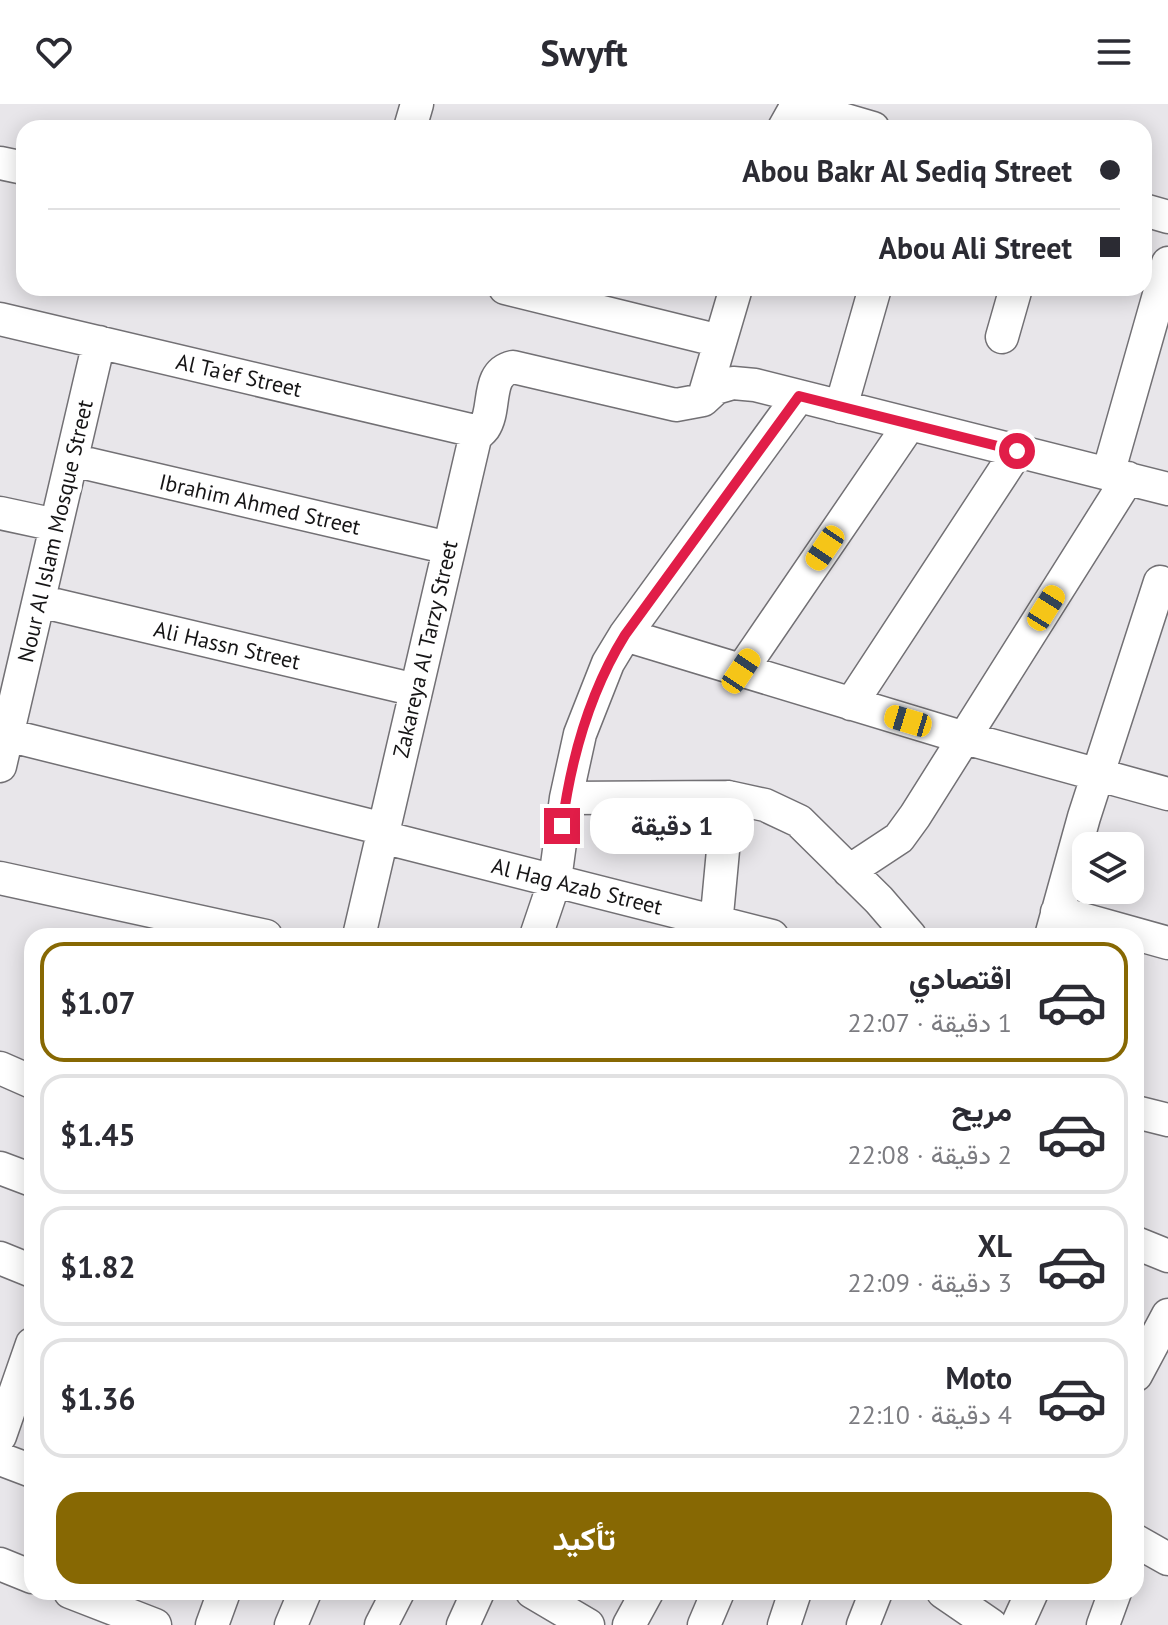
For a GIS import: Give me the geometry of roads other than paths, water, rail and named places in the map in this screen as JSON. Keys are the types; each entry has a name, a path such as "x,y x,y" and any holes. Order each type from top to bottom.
{"street":[{"path":"788,120 793,112 804,108 845,120"},
{"path":"849,871 899,838 965,738 1118,476 1168,263"},
{"path":"537,296 720,341"},
{"path":"703,400 734,296"},
{"path":"841,407 873,296"},
{"path":"1002,337 1014,296"},
{"name":"Al Ta'ef Street","path":"0,319 479,432"},
{"name":"Nour Al Islam Mosque Street","path":"0,766 7,735 9,687 39,601 99,342"},
{"name":"Zakareya Al Tarzy Street","path":"361,928 475,438 487,421 497,379 504,369 513,367 676,405 703,400"},
{"path":"703,400 716,388 733,383 755,385 1168,489"},
{"path":"539,928 555,880 566,798 580,734 608,663 625,635 799,396"},
{"path":"741,671 909,425"},
{"path":"851,704 1017,451"},
{"name":"Ibrahim Ahmed Street","path":"72,460 449,548"},
{"path":"0,513 56,525"},
{"path":"1078,928 1054,924 1098,775 1156,638 1160,582"},
{"name":"Ali Hassn Street","path":"39,601 416,690"},
{"path":"625,635 965,738 1168,794"},
{"name":"Al Hag Azab Street","path":"7,735 555,880 713,928"},
{"path":"566,798 728,797 765,805 799,821 903,928"},
{"path":"716,928 728,797"},
{"path":"0,878 229,928"},
{"path":"1144,939 1168,943"},
{"path":"0,1068 24,1078"},
{"path":"1144,1114 1168,1120"},
{"path":"0,1168 24,1177"},
{"path":"1144,1246 1168,1256"},
{"path":"0,1258 24,1268"},
{"path":"1144,1360 1168,1315"},
{"path":"0,1436 22,1363"},
{"path":"0,1459 24,1468"},
{"path":"1144,1546 1168,1559"},
{"path":"0,1564 24,1574"},
{"path":"91,1600 155,1625"},
{"path":"212,1625 221,1600"},
{"path":"291,1625 302,1600"},
{"path":"381,1625 394,1600"},
{"path":"463,1625 474,1600"},
{"path":"551,1600 588,1625"},
{"path":"629,1625 643,1600"},
{"path":"704,1625 715,1600"},
{"path":"784,1625 792,1600"},
{"path":"863,1625 873,1600"},
{"path":"1017,1625 1028,1600"},
{"path":"1103,1625 1112,1600"},
{"path":"949,1601 991,1625"}]}
